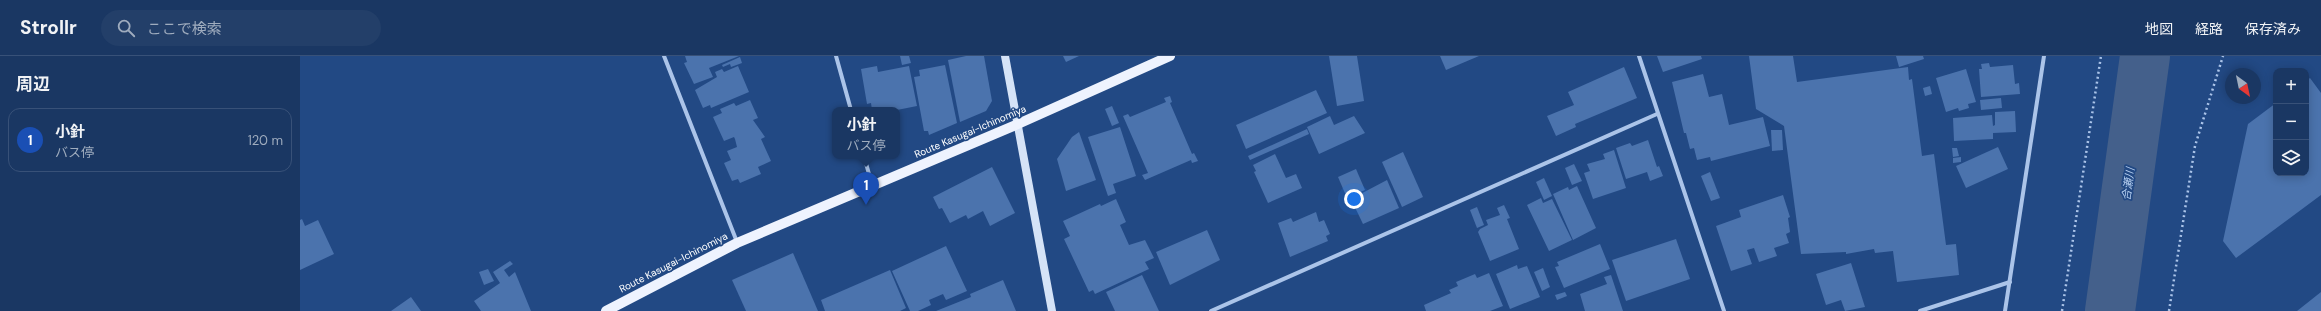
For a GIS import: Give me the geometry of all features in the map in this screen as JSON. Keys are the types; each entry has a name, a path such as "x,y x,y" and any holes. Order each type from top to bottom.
{"main road":[{"name":"Route Kasugai-Ichinomiya","path":"606,311 737,243 1018,124 1170,56"}],"street":[{"path":"664,56 737,243"},
{"path":"836,56 850,107"},
{"path":"1005,56 1052,311"},
{"path":"1638,56 1724,311"},
{"path":"2005,311 2044,56"},
{"path":"1211,311 1657,114"},
{"path":"865,159 872,186"},
{"path":"1920,311 2010,282"}],"path":[{"path":"2062,311 2101,56"},
{"path":"2169,311 2195,146 2223,56"}],"building":[{"path":"685,56 739,56 709,68 713,77 694,84 684,63 687,62"},
{"path":"900,56 909,56 911,63 902,65"},
{"path":"966,56 984,56 992,101 986,111 960,122 948,60"},
{"path":"1063,56 1079,56 1066,62"},
{"path":"1329,56 1357,56 1364,101 1337,106"},
{"path":"1440,56 1479,56 1446,70"},
{"path":"1657,56 1701,56 1702,59 1663,72"},
{"path":"1749,56 1793,56 1797,82 1908,67 1909,80 1912,79 1922,156 1934,154 1946,245 1956,244 1959,275 1897,282 1893,251 1875,253 1874,249 1846,254 1846,252 1801,254 1784,126 1756,109"},
{"path":"1896,56 1923,56 1924,59 1899,67"},
{"path":"740,57 742,63 731,67 730,64 723,67 722,65"},
{"path":"1989,63 1990,67 2013,65 2015,84 2019,83 2020,94 1981,97 1979,69 1982,69 1981,64"},
{"path":"945,65 957,123 929,135 928,131 924,131 914,77 920,76 919,70"},
{"path":"738,66 749,92 711,108 710,105 703,108 695,90 717,77 715,72 722,69 724,72"},
{"path":"877,66 878,72 909,66 917,106 900,109 900,107 872,107 871,103 867,104 861,69"},
{"path":"1624,67 1637,98 1575,124 1576,127 1556,136 1547,116 1574,105 1568,92"},
{"path":"1966,69 1976,102 1968,104 1969,108 1959,111 1958,108 1946,112 1936,78"},
{"path":"1703,74 1709,97 1722,94 1729,125 1763,117 1770,146 1711,161 1710,157 1697,160 1694,148 1690,149 1686,133 1684,133 1672,82"},
{"path":"2310,78 2321,93 2321,195 2236,258 2223,241 2248,124 2273,105 2273,176 2309,176"},
{"path":"1930,86 1932,94 1925,96 1923,88"},
{"path":"1316,90 1327,113 1246,149 1236,125"},
{"path":"1170,96 1172,102 1170,103 1192,154 1194,153 1198,161 1192,163 1191,160 1145,180 1142,175 1148,173 1123,116 1128,114 1130,117 1166,102 1164,98"},
{"path":"2001,98 2002,108 1981,110 1980,100"},
{"path":"750,100 758,118 753,120 765,137 761,139 771,161 758,167 761,174 740,183 738,179 732,181 724,163 731,160 727,151 737,147 735,139 734,137 724,141 713,117 722,113 720,109 734,103 736,106"},
{"path":"1112,106 1119,123 1112,126 1105,109"},
{"path":"2015,111 2016,132 1993,133 1993,139 1954,141 1953,118 1992,115 1993,126 1995,125 1995,112"},
{"path":"1330,116 1334,125 1354,116 1365,133 1319,154 1307,127"},
{"path":"1120,127 1136,176 1113,184 1116,193 1108,196 1088,137"},
{"path":"1307,129 1309,134 1250,160 1248,156"},
{"path":"1771,130 1782,130 1783,150 1772,151"},
{"path":"1079,132 1096,180 1066,191 1057,159 1072,137"},
{"path":"1648,140 1657,167 1659,166 1663,176 1650,181 1647,172 1626,179 1616,148 1630,143 1632,146"},
{"path":"1998,147 2008,169 1966,188 1956,166"},
{"path":"1952,148 1957,148 1959,156 1953,157"},
{"path":"1614,150 1626,188 1593,199 1584,173 1590,171 1587,164 1605,159 1603,154"},
{"path":"1403,152 1423,197 1402,207 1382,162"},
{"path":"1275,154 1286,178 1296,174 1302,188 1268,203 1254,172 1256,171 1253,165"},
{"path":"1961,157 1961,162 1953,163 1953,158"},
{"path":"1574,164 1582,181 1572,185 1565,168"},
{"path":"992,167 1015,213 990,226 983,211 968,219 966,215 950,223 942,208 939,209 933,197"},
{"path":"1356,169 1365,190 1347,198 1338,177"},
{"path":"1710,172 1720,198 1711,201 1701,176"},
{"path":"1544,178 1552,196 1544,200 1536,182"},
{"path":"1387,180 1399,208 1363,224 1351,199"},
{"path":"1577,186 1596,228 1573,240 1553,194 1568,187 1569,190"},
{"path":"1783,195 1790,217 1788,218 1790,232 1786,234 1789,243 1774,248 1777,256 1759,262 1754,248 1747,250 1752,264 1731,271 1716,226 1741,217 1739,210"},
{"path":"1541,198 1543,203 1552,199 1572,240 1549,251 1527,205"},
{"path":"1116,199 1126,222 1120,225 1129,245 1145,240 1154,258 1145,262 1149,269 1095,294 1093,290 1089,292 1064,239 1070,236 1063,221 1100,204 1101,206"},
{"path":"1504,205 1510,218 1507,219 1519,249 1490,261 1478,232 1480,229 1488,225 1486,220 1500,215 1497,208"},
{"path":"1477,207 1484,225 1477,228 1470,210"},
{"path":"1316,212 1319,222 1324,220 1330,234 1326,236 1328,241 1290,257 1278,223 1291,218 1293,222"},
{"path":"302,219 305,226 318,220 334,254 300,270 300,220"},
{"path":"1207,230 1220,260 1170,285 1156,252"},
{"path":"1676,239 1690,279 1626,301 1612,260"},
{"path":"1600,244 1610,269 1564,288 1555,267 1559,266 1557,262"},
{"path":"946,246 967,291 946,300 943,294 929,300 931,305 918,311 910,311 892,271"},
{"path":"793,253 818,311 746,311 732,280"},
{"path":"510,261 513,264 504,270 509,277 515,272 531,311 481,311 474,301 500,283 493,272"},
{"path":"1851,263 1865,307 1845,311 1841,300 1826,305 1816,274"},
{"path":"1517,265 1518,269 1527,266 1540,297 1510,309 1496,274"},
{"path":"1543,268 1550,287 1542,291 1534,272"},
{"path":"488,269 494,281 484,285 479,272"},
{"path":"890,270 906,308 900,311 825,311 821,300"},
{"path":"1489,273 1503,306 1490,311 1426,311 1424,305 1451,293 1449,290 1458,286 1456,282 1475,274 1477,278"},
{"path":"1142,275 1159,311 1115,311 1106,292"},
{"path":"1611,275 1623,311 1585,311 1580,294 1607,284 1604,277"},
{"path":"1003,280 1016,311 936,311 971,297 970,294"},
{"path":"1565,292 1567,296 1557,300 1555,295"},
{"path":"2321,292 2321,311 2297,311"},
{"path":"411,297 421,311 391,311"}],"waterway":[{"name":"合瀬川","path":"2110,311 2145,56"}],"place":[{"name":"小針","path":"866,205"}]}
